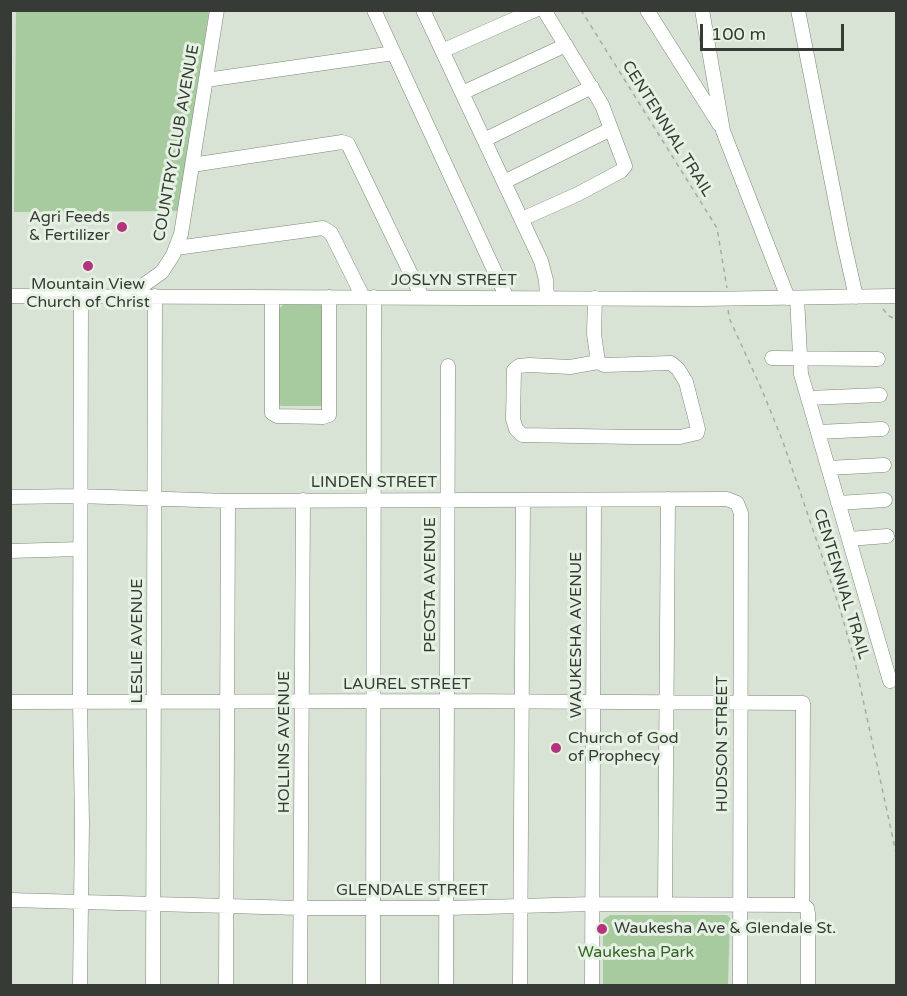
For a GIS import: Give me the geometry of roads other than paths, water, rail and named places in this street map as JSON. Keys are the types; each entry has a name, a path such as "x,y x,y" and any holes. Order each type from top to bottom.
{"street":[{"name":"COUNTRY CLUB AVENUE","path":"128,296 162,273 181,234 217,10"},
{"path":"374,10 507,298"},
{"path":"423,10 541,261 546,280 547,298"},
{"path":"442,51 535,10"},
{"path":"522,219 578,194 621,171 625,166 592,87 544,10"},
{"path":"647,10 723,131 792,298 801,374 890,681"},
{"path":"702,10 723,131"},
{"path":"798,10 856,297"},
{"path":"462,93 566,45"},
{"path":"206,80 394,53"},
{"path":"484,140 592,87"},
{"path":"504,182 611,129"},
{"path":"192,165 342,142 348,144 422,297"},
{"path":"176,248 323,228 331,233 368,297 373,500 373,986"},
{"name":"JOSLYN STREET","path":"10,296 792,298 897,296"},
{"path":"80,986 81,296"},
{"name":"LESLIE AVENUE","path":"153,986 155,296"},
{"path":"272,297 273,413 277,416 313,417 323,417 329,414 329,297"},
{"path":"595,298 594,334 598,362"},
{"path":"772,358 878,359"},
{"path":"598,362 604,365 670,363 678,369 686,382 698,429 697,433 680,437 595,437 522,435 516,429 513,419 513,370 519,366 529,365 570,367 598,362"},
{"name":"PEOSTA AVENUE","path":"446,986 448,366"},
{"path":"808,398 880,395"},
{"path":"818,432 882,429"},
{"path":"828,468 884,465"},
{"name":"LINDEN STREET","path":"10,497 80,496 228,501 727,499 737,503"},
{"name":"HOLLINS AVENUE","path":"300,986 303,500"},
{"path":"520,986 523,500"},
{"name":"WAUKESHA AVENUE","path":"592,986 594,500"},
{"path":"664,904 668,702 668,500"},
{"path":"838,503 885,500"},
{"path":"226,986 228,501"},
{"name":"HUDSON STREET","path":"737,503 741,513 740,986"},
{"path":"849,539 887,536"},
{"path":"10,551 80,549"},
{"name":"LAUREL STREET","path":"10,702 803,703 805,909"},
{"name":"GLENDALE STREET","path":"10,900 300,908 664,904 805,909"},
{"path":"805,909 808,986"}],"place":[{"name":"Agri Feeds & Fertilizer","path":"122,227"},
{"name":"Mountain View Church of Christ","path":"88,266"},
{"name":"Church of God of Prophecy","path":"556,748"},
{"name":"Waukesha Ave & Glendale St.","path":"602,929"}],"park label":[{"name":"Waukesha Park","path":"636,953"}]}
